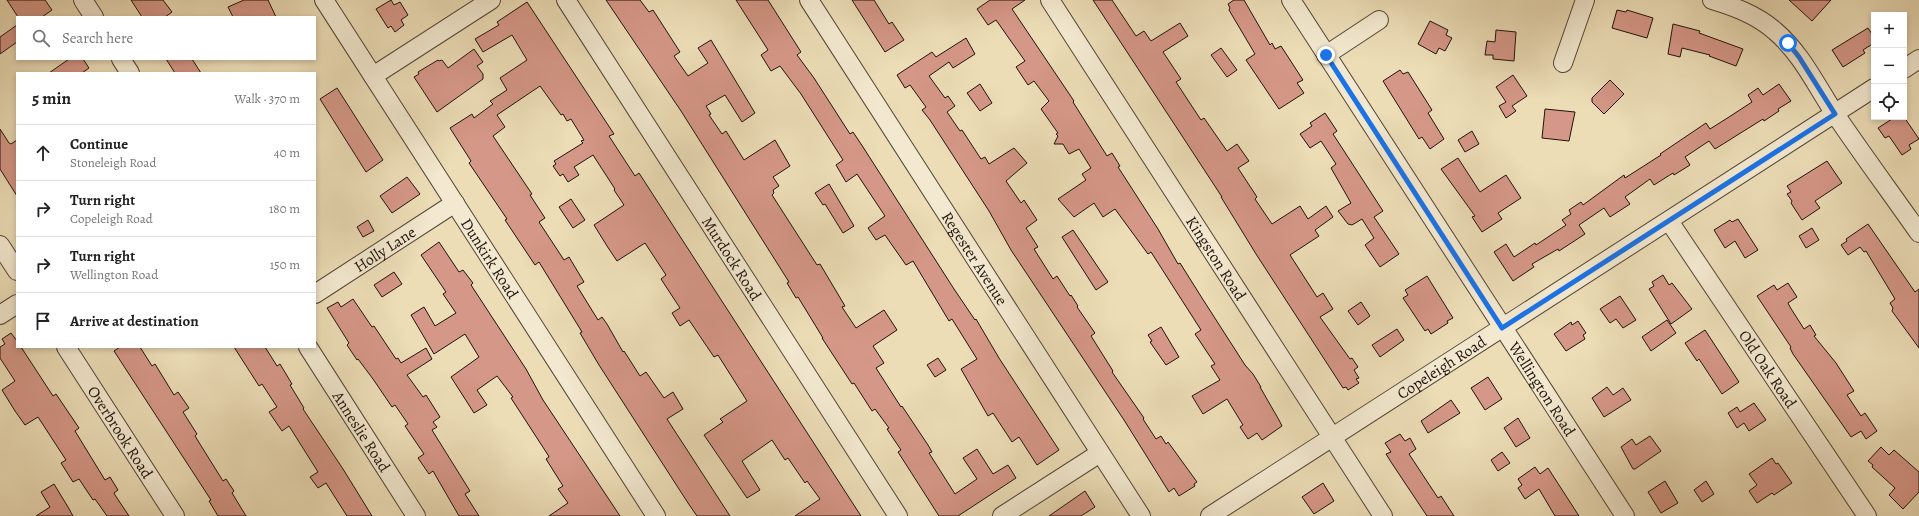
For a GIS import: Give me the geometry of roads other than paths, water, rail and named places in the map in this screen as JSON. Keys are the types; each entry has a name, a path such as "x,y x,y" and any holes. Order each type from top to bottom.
{"street":[{"path":"83,0 93,16"},
{"name":"Dunkirk Road","path":"324,0 656,516"},
{"path":"373,76 491,0"},
{"name":"Murdock Road","path":"566,0 898,516"},
{"name":"Regester Avenue","path":"809,0 1141,516"},
{"name":"Kingston Road","path":"1050,0 1383,516"},
{"name":"Wellington Road","path":"1291,0 1625,516"},
{"path":"1563,63 1586,0"},
{"path":"1713,0 1758,18 1774,30 1799,57 1835,114 1919,233"},
{"path":"1326,55 1380,20"},
{"path":"1907,67 1919,59"},
{"path":"122,60 129,72"},
{"name":"Copeleigh Road","path":"1210,516 1871,90"},
{"name":"Holly Lane","path":"316,293 454,203"},
{"name":"Old Oak Road","path":"1668,221 1867,516"},
{"path":"0,245 16,269"},
{"path":"0,315 16,305"},
{"name":"Overbrook Road","path":"67,348 175,516"},
{"name":"Anneslie Road","path":"309,348 416,516"},
{"path":"1002,516 1100,453"}]}
